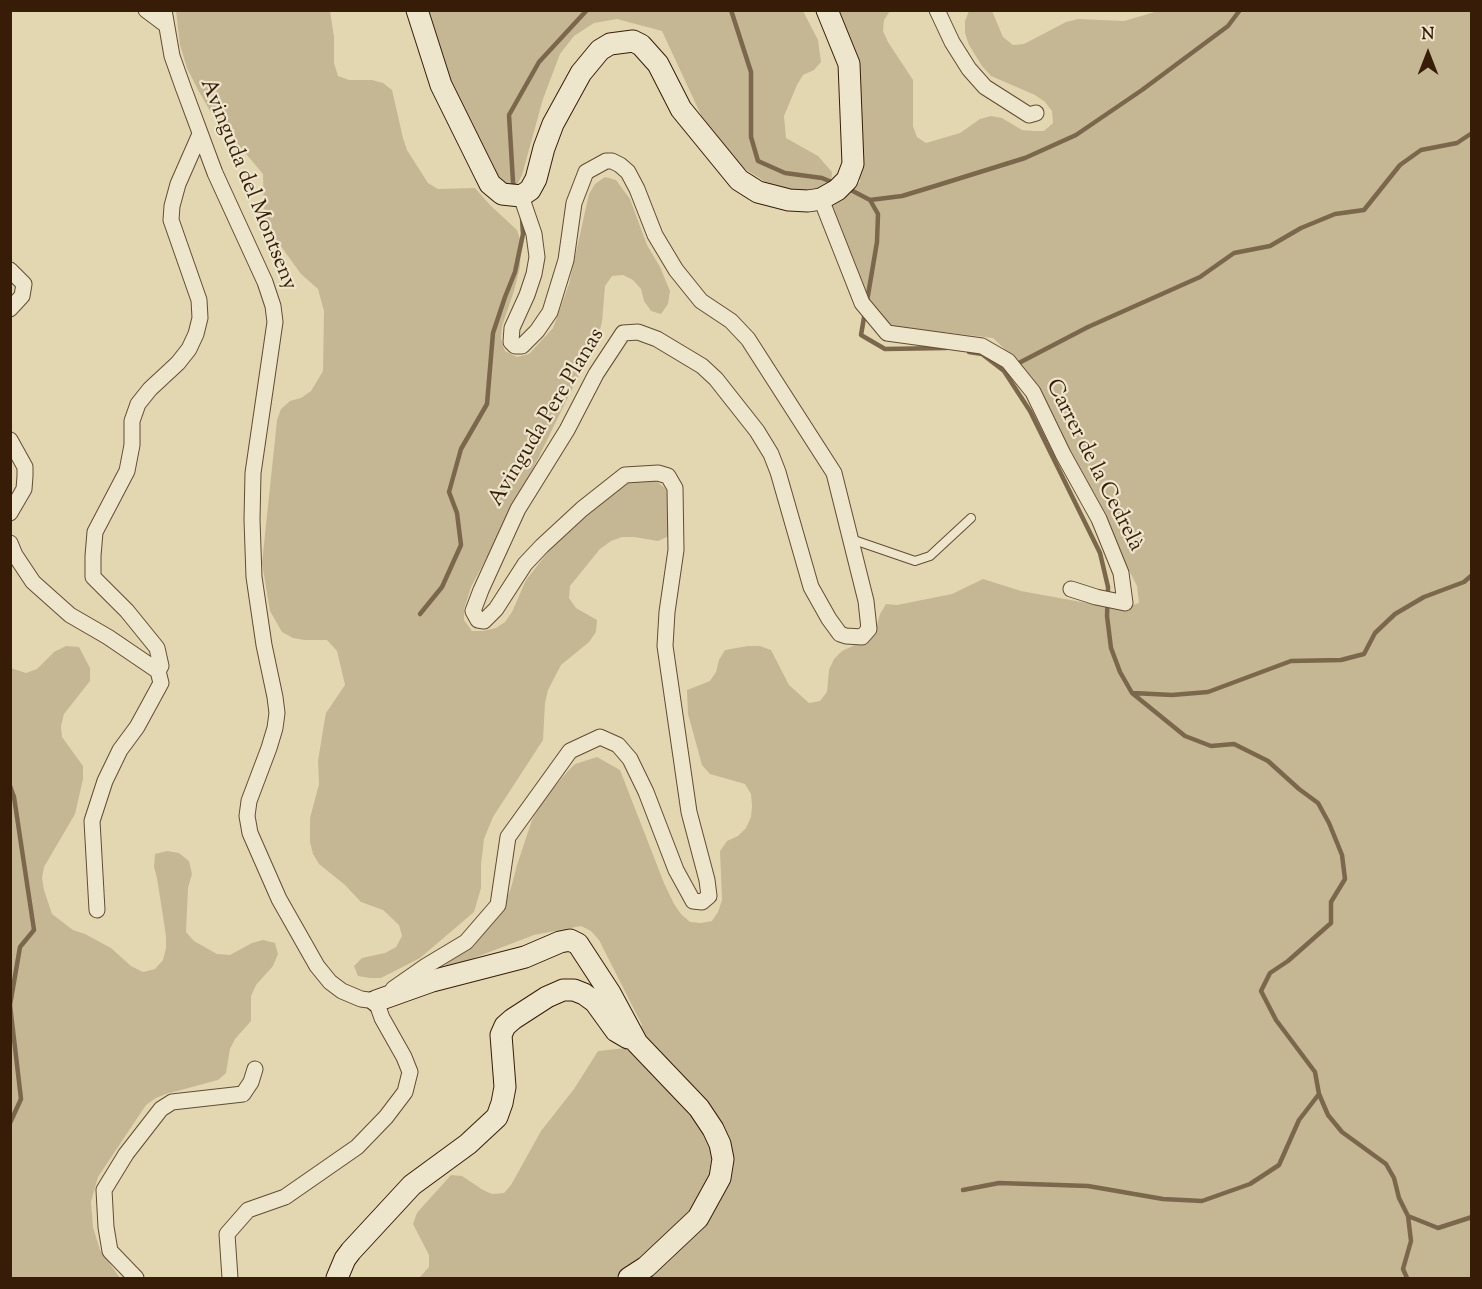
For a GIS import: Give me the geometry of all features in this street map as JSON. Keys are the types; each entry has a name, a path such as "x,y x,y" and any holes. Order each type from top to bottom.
{"street":[{"path":"146,10 165,18"},
{"path":"417,10 441,85 484,172 496,190 509,196 526,194 533,185 553,124 581,73 600,50 610,44 633,41 650,52 681,109 747,187 779,198 821,199 829,196 847,180 852,170 853,154 849,64 827,10"},
{"path":"937,10 957,51 985,87 1029,115 1036,113"},
{"name":"Avinguda del Montseny","path":"165,18 172,56 200,134 215,173 265,282 273,306 275,322 253,473 252,520 254,577 277,713 269,748 249,801 247,816 250,833 279,899 317,966 330,982 342,991 361,999 376,1001"},
{"path":"158,671 161,666 158,648 93,577 93,556 95,532 127,471 132,445 132,421 138,404 150,389 178,363 189,349 196,334 200,318 199,300 171,220 178,184 200,134"},
{"name":"Avinguda Pere Planas","path":"376,1001 426,966 466,942 498,905 508,837 570,751 600,737 618,745 630,759 646,792 676,870 693,901 702,902 709,896 689,812 665,646 667,612 676,550 675,488 668,476 658,473 626,475 582,509 542,546 525,564 496,609 484,621 478,620 473,611 518,509 557,447 596,374 623,333 638,332 657,339 702,366 716,379 757,431 771,453 811,587 829,620 840,634 853,638 862,637 867,633 869,620 834,473 748,339 731,321 701,301 676,270 655,235 628,172 612,161 606,161 586,172 574,203 566,260 550,312 537,331 522,346 515,346 512,342 512,328 527,294 537,257 534,234 521,196"},
{"name":"Carrer de la Cedrelà","path":"821,199 862,303 887,333 982,346 1008,361 1033,392 1063,454 1099,519 1121,573 1125,603 1071,589"},
{"path":"10,270 24,284 22,296 10,309"},
{"path":"10,440 25,467 24,489 10,513"},
{"path":"10,543 33,582 70,615 108,637 158,671 161,683 137,727 120,750 105,781 92,821 97,910"},
{"path":"230,1278 227,1234 248,1210 285,1197 357,1147 386,1117 405,1092 410,1072 382,1018 376,1001 432,981 525,957 570,940 578,944 610,993 637,1043 699,1108 717,1136 723,1160 720,1178 698,1218 646,1267 629,1278"},
{"path":"337,1278 351,1251 412,1185 468,1143 497,1117 505,1088 501,1035 505,1026 513,1019 563,990 574,990 596,1002 616,1031 637,1043"},
{"path":"136,1278 110,1251 104,1190 126,1154 161,1109 172,1102 243,1094 251,1082 255,1069"}],"lane":[{"path":"850,538 915,561 930,556 971,518"}],"shaded area":[{"path":"176,11 330,11 334,37 334,63 338,76 349,80 372,80 383,83 392,90 407,150 428,183 438,189 475,188 517,230 521,242 520,267 502,326 501,339 505,351 517,357 529,354 553,328 569,284 589,194 595,184 605,177 616,180 630,199 647,245 670,291 668,304 661,314 651,311 644,301 641,289 633,280 623,275 612,276 605,286 602,322 596,345 471,587 464,609 464,620 472,631 496,628 505,622 526,580 556,542 593,509 630,481 656,481 665,488 670,499 669,536 658,541 622,537 611,541 600,549 570,586 569,598 576,608 597,620 596,632 589,642 561,665 548,690 543,740 493,817 484,839 481,888 474,912 420,958 381,978 358,976 354,966 362,958 385,953 396,947 402,936 399,925 383,910 361,902 345,885 319,864 310,842 310,818 319,784 318,761 326,713 345,685 337,651 327,640 304,640 293,638 282,632 270,611 262,563 277,420 281,409 290,401 301,398 311,391 323,371 324,311 318,289 301,274 267,227 264,216 263,174 210,111 187,68 180,45"},
{"path":"428,11 803,11 818,40 821,62 814,70 803,75 797,85 784,116 786,138 818,156 832,172 831,185 823,193 778,190 737,164 701,115 662,31 617,19 594,23 574,36 560,54 543,99 522,175 517,185 496,185 450,85"},
{"path":"836,11 890,11 884,20 883,31 913,80 913,126 917,137 926,143 960,133 980,119 991,116 1002,118 1022,130 1044,131 1053,123 1052,111 1045,102 1035,95 991,76 982,66 969,45 965,33 965,21 969,11 992,11 1003,37 1013,45 1024,44 1066,22 1078,19 1124,21 1158,11 1471,11 1471,1278 419,1278 429,1267 429,1255 413,1224 417,1213 424,1205 451,1175 462,1176 492,1194 504,1193 511,1185 541,1131 574,1089 598,1051 626,1048 642,1025 599,940 591,931 581,926 534,935 466,961 443,967 473,947 502,909 511,888 532,820 544,799 575,764 597,757 620,770 674,904 690,922 712,921 722,900 720,851 727,841 738,836 746,828 751,817 751,794 745,784 710,774 702,765 688,714 687,690 710,681 725,650 760,646 771,650 789,685 809,703 820,701 827,692 829,670 834,659 842,651 874,636 880,614 886,604 897,605 952,594 983,579 1021,591 1120,609 1139,603 1137,586 1085,484 1013,357 993,338 890,326 867,302 829,209 860,182 859,125"},
{"path":"66,646 79,647 90,668 90,681 64,714 61,726 62,737 83,766 83,779 75,814 44,867 42,878 44,890 52,914 73,930 111,948 131,966 143,972 155,969 163,960 166,936 154,867 155,854 167,851 179,853 189,861 192,874 188,888 186,932 194,941 217,954 230,955 252,943 263,940 275,943 278,954 273,966 256,985 251,996 251,1021 235,1039 230,1049 226,1073 218,1080 166,1094 146,1105 98,1177 91,1202 93,1227 100,1250 120,1278 11,1278 11,668 26,673 37,669 54,652"}],"waterway":[{"path":"515,189 509,115 539,62 587,10"},
{"path":"731,10 751,72 751,137 758,161 785,173 822,178 834,183"},
{"path":"870,200 902,196 1025,158 1076,135 1142,90 1228,26 1240,10"},
{"path":"1015,365 1088,327 1200,277 1234,253 1270,246 1301,228 1335,214 1364,210 1400,165 1421,150 1457,143 1472,133"},
{"path":"847,188 870,200 878,214 877,242 867,301"},
{"path":"420,614 442,587 461,545 457,513 449,492 461,449 487,404 493,333 515,272 523,234 522,218"},
{"path":"865,312 861,335 885,349 946,348"},
{"path":"969,352 982,354 1004,371 1030,411 1100,553 1108,587 1107,616 1111,648 1120,672 1132,693 1185,736 1211,746 1234,744 1268,761 1318,803 1329,823 1342,855 1345,879 1331,902 1331,923 1288,961 1270,973 1261,991 1276,1020 1315,1072 1319,1094 1328,1115 1342,1132 1386,1164 1394,1178 1399,1198 1408,1216 1411,1241 1403,1269 1407,1278"},
{"path":"1133,693 1172,695 1208,692 1291,661 1341,660 1364,654 1375,633 1395,614 1424,597 1464,582 1472,575"},
{"path":"10,786 14,797 34,930 20,947 10,1005"},
{"path":"10,1005 21,1099 10,1123"},
{"path":"963,1190 999,1183 1088,1186 1163,1199 1202,1201 1250,1184 1279,1165 1299,1120 1319,1094"},
{"path":"1408,1216 1438,1228 1472,1217"}]}
